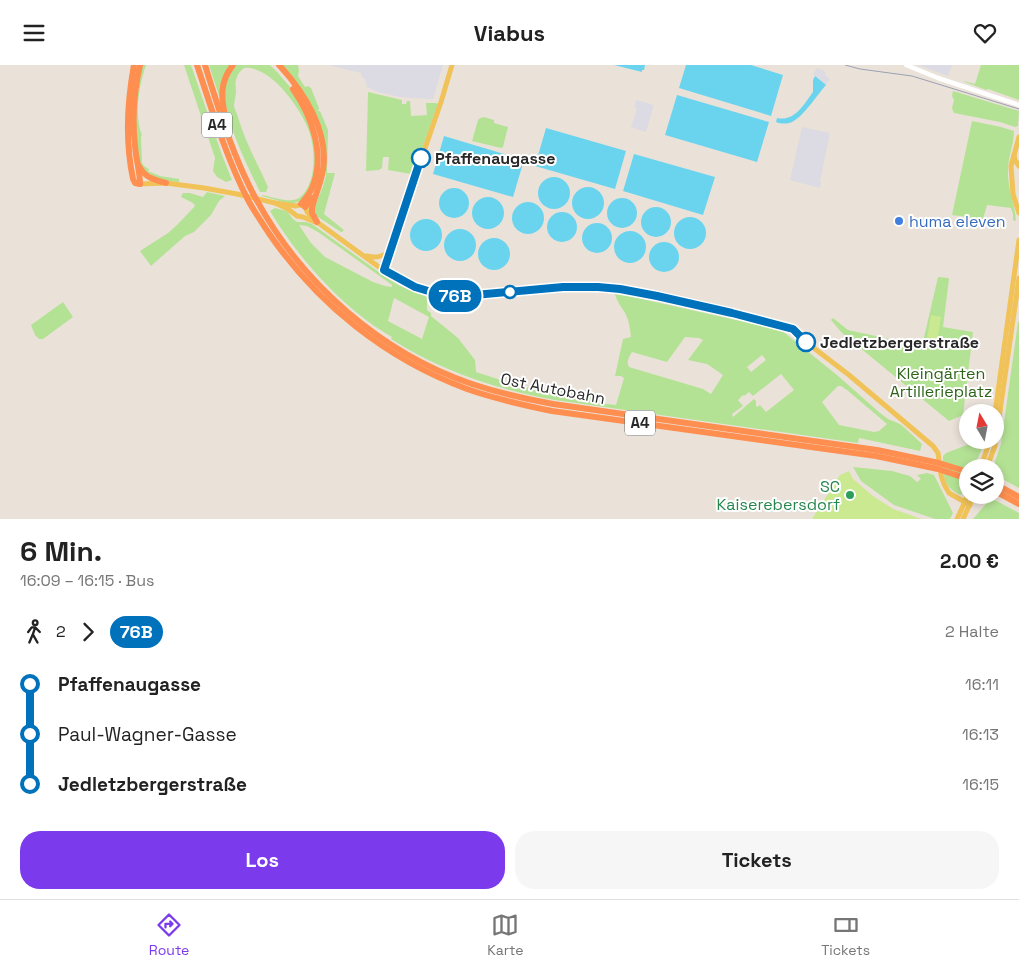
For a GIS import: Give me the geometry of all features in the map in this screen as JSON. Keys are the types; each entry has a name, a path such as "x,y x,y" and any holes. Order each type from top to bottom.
{"highway":[{"path":"134,65 129,100 128,139 133,179 135,183 140,184 134,139 135,93 140,65"},
{"name":"A4","path":"197,65 219,133 240,183 258,217 294,267 313,289 336,311 351,319"},
{"name":"A4","path":"205,65 227,131 249,185 268,219 292,254 351,319"},
{"path":"227,131 222,87 228,71 233,65"},
{"path":"273,65 287,79 304,108 318,150 316,175 302,207"},
{"path":"279,65 303,96 320,133 324,162 322,177 312,208 312,213 317,222"},
{"path":"137,164 148,177 166,183"},
{"path":"302,207 317,190"},
{"name":"Ost Autobahn","path":"351,319 442,372 471,384 523,398 553,404 877,450 914,460"},
{"name":"Ost Autobahn","path":"351,319 378,344 414,365 439,378 493,398 552,411 914,460"},
{"name":"A4","path":"914,460 939,463 959,469"},
{"name":"A4","path":"914,460 959,476"},
{"path":"1004,489 1019,497"},
{"path":"1004,496 1019,504"}],"main road":[{"path":"384,270 452,65"},
{"path":"1019,137 1011,167 1013,193 1019,213"},
{"path":"1014,154 1019,166"},
{"path":"140,184 166,183 204,188 302,207 317,222 384,270 415,287 435,293 464,296 563,287 610,287 732,313 793,329 806,342 849,375 909,426 938,453 944,485 949,493 959,499"},
{"path":"275,203 288,209 297,217 317,222"},
{"path":"294,213 294,209 302,207"},
{"path":"302,207 306,215 303,217"},
{"path":"996,404 1019,240"},
{"path":"363,255 375,258 390,252"},
{"path":"990,459 995,446 1019,278"},
{"path":"957,519 967,504"},
{"path":"963,519 967,504"}],"street":[{"path":"906,65 938,78 1019,105"}],"shaded area":[{"path":"328,65 443,65 433,99 400,97 378,92 367,87 361,73"},
{"path":"918,65 952,65 948,76"},
{"path":"817,68 826,73 825,75 830,79 826,85 813,74"},
{"path":"636,100 654,105 646,132 631,127 637,108 634,107"},
{"path":"802,127 830,133 820,188 790,180"}],"green space":[{"path":"142,65 146,65 141,82 138,109 142,135 142,163 149,169 148,171 160,176 179,179 179,182 160,180 142,169 138,157 135,112"},
{"path":"184,65 191,65 232,180 226,182 217,177 213,171 215,158"},
{"path":"209,65 230,65 221,102"},
{"path":"237,65 270,65 290,87 299,102 312,132 317,162 310,190 301,201 290,204 262,195 292,200 298,199 307,189 311,179 314,157 307,125 285,92 265,74 255,69 244,68 237,76 234,106 248,144 268,187 266,192 260,192 237,141 225,100 226,82 230,73"},
{"path":"281,65 298,65 298,76 305,87 311,88 319,108 318,111 320,111 328,130 327,173 335,173 324,214 344,230 342,232 315,215 315,206 326,176 323,139"},
{"path":"981,65 1019,65 1019,100 964,81 975,84"},
{"path":"953,91 1019,111 1018,126 1015,127 1000,122 954,113 952,108 954,100 952,96"},
{"path":"368,92 402,100 402,104 410,101 411,116 427,115 426,103 438,104 413,173 388,170 389,157 383,157 382,168 379,170 366,171"},
{"path":"484,117 494,120 494,123 508,127 503,147 472,141 478,120"},
{"path":"972,121 1014,131 1008,165 1008,177 1016,221 1013,220 1011,208 987,205 983,219 952,215"},
{"path":"207,192 225,196 219,201 211,215 194,232 185,236 151,266 140,251 168,233 195,206 181,197 183,193 203,197"},
{"path":"275,208 287,211 297,222 312,224 390,280 427,297 427,310 431,313 431,316 458,338 475,360 476,372 522,387 599,393 598,403 616,405 624,378 615,376 623,339 631,337 625,313 615,294 633,297 781,330 880,413 905,428 922,444 920,451 859,438 858,443 555,400 533,396 470,378 411,351 391,339 392,337 357,313 323,282 294,247 270,211","holes":["299,225 307,226 318,232 388,282 392,287 373,282 325,257 311,243","394,298 429,317 422,339 388,321","685,337 699,338 703,340 688,360 707,364 723,375 711,394 703,389 629,367 628,363 632,352 667,362","762,355 766,360 751,372 747,367","781,374 794,390 766,412 760,405 757,407 754,399 733,417 732,414 743,406 738,400 749,392 753,396","838,386 847,390 887,424 879,431 874,432 839,425 822,402"]},
{"name":"Kleingärten Artillerieplatz","path":"938,277 948,278 943,327 973,332 964,404 959,404 959,417 949,421 842,333 831,320 833,318 848,330 922,346"},
{"path":"63,302 73,317 43,339 39,339 31,325"},
{"path":"931,315 941,317 937,341 927,339"},
{"path":"1019,322 1019,488 1004,480 1004,459 996,459 999,449 1004,449 1004,422"},
{"path":"959,448 982,449 977,459 959,459 959,494 950,487 945,479 943,456"},
{"path":"853,467 892,471 910,476 917,482 921,479 917,475 927,473 934,475 953,513 950,519 935,519 894,505 861,481"},
{"name":"SC Kaiserebersdorf","path":"849,471 853,479 873,496 893,509 922,519 812,519 840,475"},
{"path":"986,504 1002,504 1019,513 1019,519 973,519"}],"water":[{"path":"614,65 645,65 642,72"},
{"path":"686,65 751,65 783,75 771,116 679,88"},
{"path":"815,76 826,85 810,105 792,122 784,124 776,122 777,118 783,119 794,115 802,107 813,92"},
{"path":"677,95 769,122 757,162 665,135"},
{"path":"546,128 626,151 615,189 535,166"},
{"path":"444,136 524,160 513,197 433,174"},
{"path":"634,154 715,177 703,215 623,191"},
{"path":"554,177 565,182 570,193 565,204 554,209 543,204 538,193 543,182"},
{"path":"588,187 599,192 604,203 599,214 588,219 577,214 572,203 577,192"},
{"path":"454,188 465,192 469,203 465,214 454,218 443,214 439,203 443,192"},
{"path":"488,197 494,198 499,202 503,207 503,219 499,224 494,228 488,229 482,228 477,224 473,219 472,213 473,207 477,202 482,198"},
{"path":"622,198 633,202 637,213 633,224 622,228 611,224 607,213 611,202"},
{"path":"528,202 534,203 539,207 543,212 543,224 539,229 534,233 528,234 522,233 517,229 513,224 512,218 513,212 517,207 522,203"},
{"path":"656,207 662,208 670,216 670,228 662,236 656,237 650,236 642,228 641,222 642,216 650,208"},
{"path":"562,212 573,216 577,227 573,238 562,242 551,238 547,227 551,216"},
{"path":"690,217 701,222 706,233 701,244 690,249 679,244 674,233 679,222"},
{"path":"426,219 437,224 442,235 437,246 426,251 415,246 410,235 415,224"},
{"path":"597,223 608,227 612,238 608,249 597,253 586,249 582,238 586,227"},
{"path":"460,229 471,234 476,245 471,256 460,261 449,256 444,245 449,234"},
{"path":"630,231 641,236 646,247 641,258 630,263 619,258 614,247 619,236"},
{"path":"494,238 500,239 505,243 509,248 509,260 505,265 500,269 494,270 488,269 483,265 479,260 478,254 479,248 483,243 488,239"},
{"path":"664,242 675,246 679,257 675,268 664,272 653,268 649,257 653,246"}],"railway":[{"path":"845,65 860,69 912,76 1019,109"}],"bus line":[{"name":"76B","path":"421,158 384,270 415,287 435,293 462,296 584,286 620,289 732,313 793,329 806,342"}],"place":[{"name":"Pfaffenaugasse","path":"421,158"},
{"name":"huma eleven","path":"899,221"},
{"name":"Jedletzbergerstraße","path":"806,342"},
{"name":"SC Kaiserebersdorf","path":"850,495"}]}
